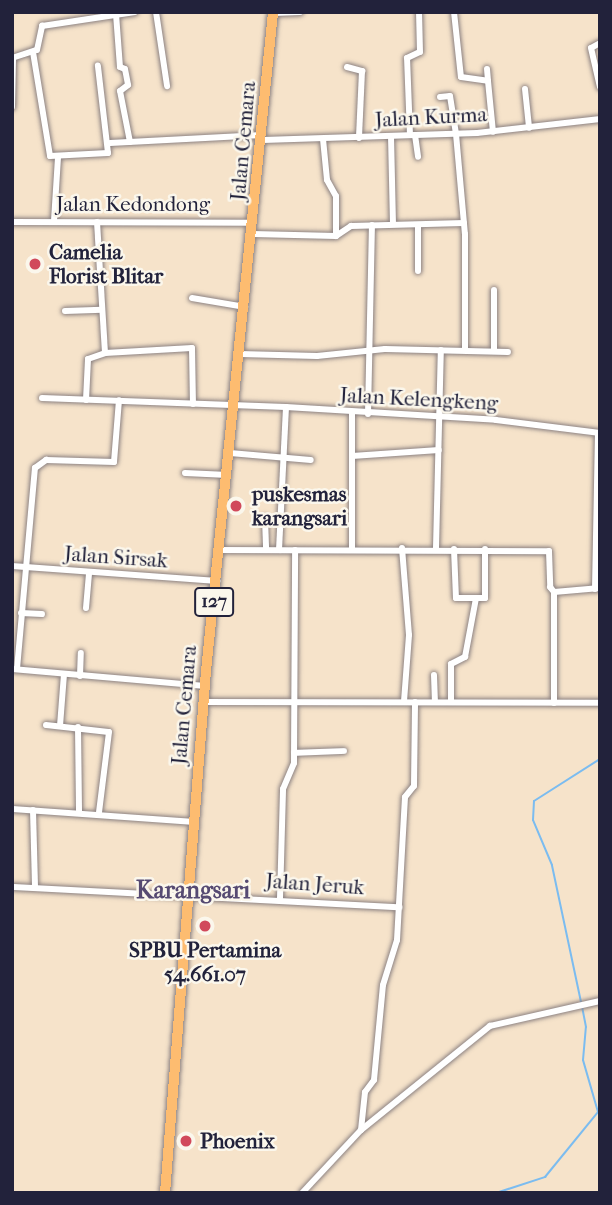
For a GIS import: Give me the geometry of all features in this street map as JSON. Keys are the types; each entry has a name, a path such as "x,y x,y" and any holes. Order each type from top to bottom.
{"main road":[{"name":"Jalan Cemara","path":"164,1193 185,895 263,138 273,13"}],"street":[{"path":"99,66 110,143 105,155 58,157 47,152 33,52 42,26 135,12"},
{"path":"156,12 167,86"},
{"path":"273,13 300,12"},
{"path":"418,157 413,135 407,58 420,52 419,12"},
{"path":"454,12 462,79 488,81"},
{"path":"116,14 120,67 125,69 128,85 120,91 130,142"},
{"path":"600,43 591,48 600,87"},
{"path":"12,107 15,57 33,52"},
{"path":"346,67 362,71 359,138"},
{"path":"487,69 493,132"},
{"path":"524,89 529,128"},
{"path":"440,97 450,96 456,134 464,223 465,349"},
{"name":"Jalan Kurma","path":"110,143 456,134 600,119"},
{"path":"391,136 393,224"},
{"path":"323,139 327,180 335,196 336,236"},
{"path":"54,221 58,157"},
{"name":"Jalan Kedondong","path":"12,222 254,223"},
{"path":"97,222 104,353"},
{"path":"253,234 336,236 346,226 464,223"},
{"path":"368,414 367,349 372,225"},
{"path":"418,225 418,271"},
{"path":"494,290 494,351"},
{"path":"192,298 244,307"},
{"path":"65,311 102,310"},
{"path":"86,400 88,359 104,353 192,348 192,404"},
{"path":"240,354 317,356 367,349 508,352"},
{"path":"436,548 441,350"},
{"name":"Jalan Kelengkeng","path":"42,398 286,407 599,433"},
{"path":"119,400 114,462 38,464 24,567 21,613 16,632 15,669 205,686"},
{"path":"279,550 281,458 286,407"},
{"path":"352,413 352,548"},
{"path":"554,592 597,589 599,433"},
{"path":"352,456 439,450"},
{"path":"230,453 311,460"},
{"path":"185,472 229,475"},
{"path":"265,518 266,550"},
{"path":"402,548 409,643 404,702"},
{"path":"220,550 436,548 549,551 550,587 554,592 555,703"},
{"path":"454,549 456,598 485,598 485,549"},
{"path":"280,898 283,789 294,753 295,550"},
{"name":"Jalan Sirsak","path":"12,566 217,581"},
{"path":"86,608 89,573"},
{"path":"457,702 451,664 466,657 476,598"},
{"path":"21,613 42,614"},
{"path":"80,676 81,653"},
{"path":"60,726 64,674"},
{"path":"434,675 435,702"},
{"path":"204,702 600,703"},
{"path":"361,1130 365,1092 374,1080 383,985 397,940 405,797 414,786 415,702"},
{"path":"46,725 78,727 110,734 99,812"},
{"path":"78,727 79,811"},
{"path":"294,753 344,751"},
{"path":"12,809 99,812 192,822"},
{"path":"33,810 34,887"},
{"name":"Jalan Jeruk","path":"12,887 280,898 399,907"},
{"path":"302,1193 361,1130 490,1026 600,1001"}],"waterway":[{"path":"581,1002 552,865 533,820 534,801 600,759"},
{"path":"496,1193 545,1177 598,1112 583,1060 586,1027 582,1007"}],"place":[{"name":"Camelia Florist Blitar","path":"35,264"},
{"name":"puskesmas karangsari","path":"236,506"},
{"name":"SPBU Pertamina 54.661.07","path":"205,926"},
{"name":"Phoenix","path":"186,1141"}],"district":[{"name":"Karangsari","path":"193,891"}]}
